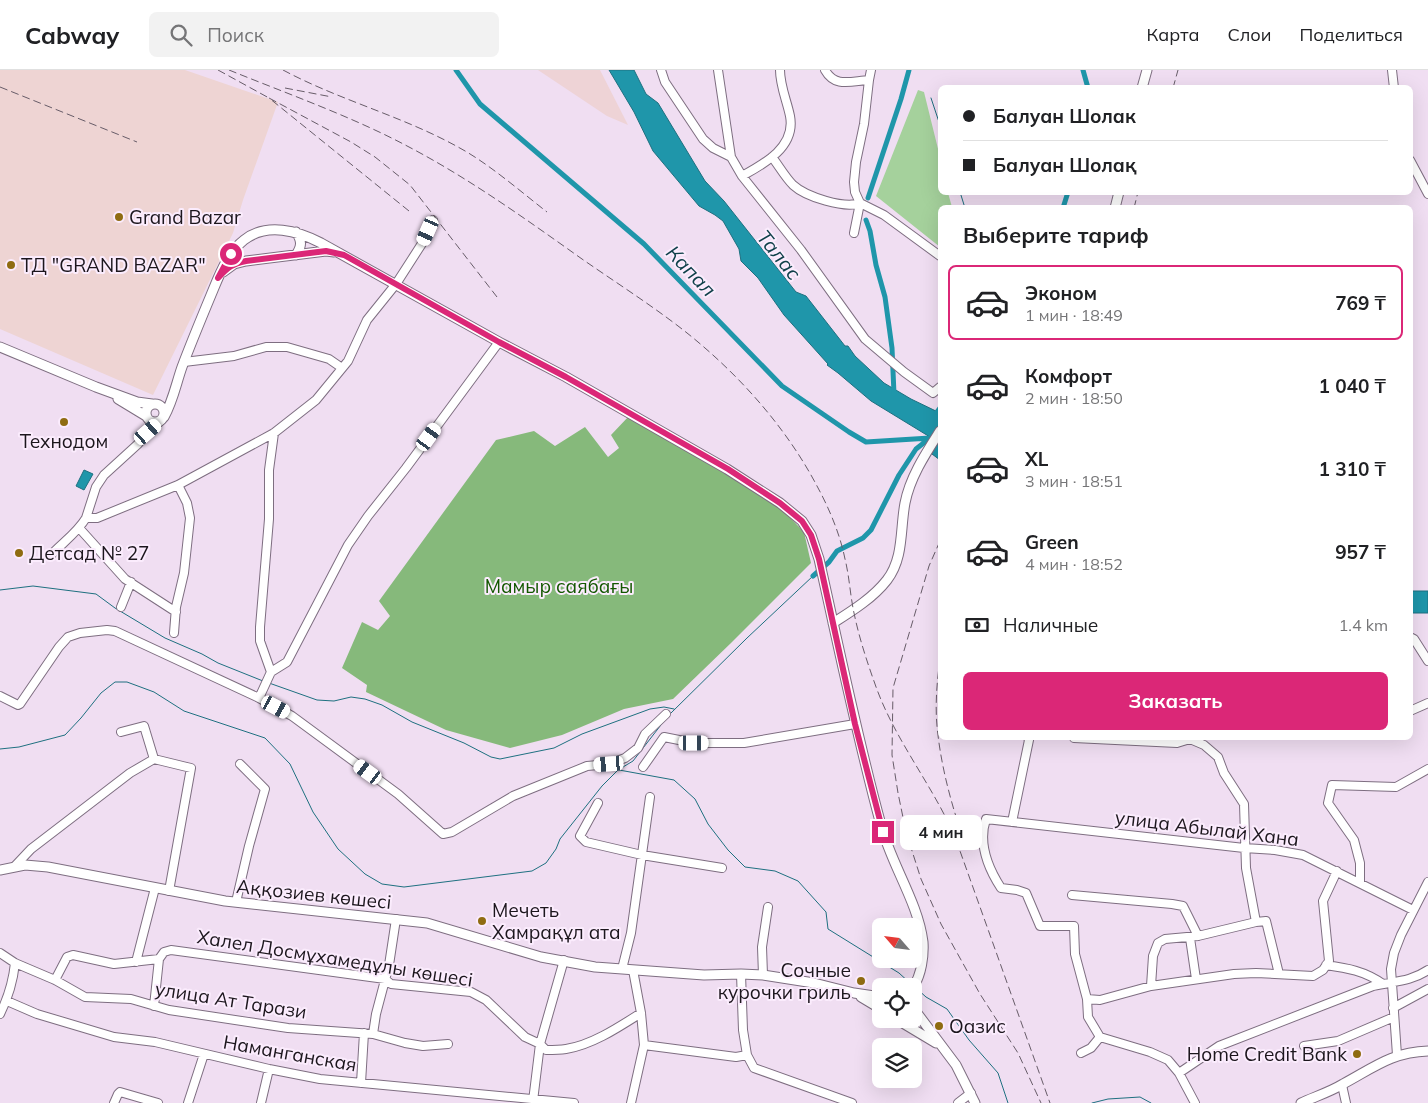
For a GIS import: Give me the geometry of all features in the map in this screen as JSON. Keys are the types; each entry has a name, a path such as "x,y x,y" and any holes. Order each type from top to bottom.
{"main road":[{"path":"1143,85 1147,70"},
{"path":"96,387 155,422 163,418 171,403 179,375 218,278 231,254 245,239 261,232 282,230 296,232 310,237 344,255 499,342 566,377 728,469 780,503 802,521 811,535 819,559 855,724 881,828 920,924 923,944 922,967 917,978"},
{"path":"296,232 301,243 296,254"},
{"path":"237,247 241,256 246,261"},
{"path":"218,278 227,268 246,261 326,251 344,255"},
{"path":"0,348 137,402 162,407 164,410 163,418"},
{"path":"147,417 147,409 171,391 179,375"},
{"path":"833,623 872,595 887,580 894,569 901,541 904,503 910,482 938,434"},
{"name":"Аққозиев көшесі","path":"0,870 15,866 35,865 71,870 155,888 236,902 427,923 541,957 595,967 704,976 763,975 820,984 872,996"},
{"name":"Аққозиев көшесі","path":"854,993 872,1004"},
{"path":"922,1020 956,1065 975,1103"},
{"path":"910,1028 942,1048"},
{"path":"1300,1103 1342,1085 1384,1060 1413,1051 1428,1051"}],"street":[{"path":"661,70 664,82 703,139 713,148 731,157"},
{"path":"718,70 731,157 742,176 801,250 865,339 904,372 933,393 938,389"},
{"path":"742,176 772,157 786,142 790,133 790,117 782,89 780,70"},
{"path":"825,70 833,80 842,82 869,80"},
{"path":"854,233 860,204 855,192 854,182 871,70"},
{"path":"1392,70 1394,85"},
{"path":"772,157 791,183 803,192 842,204 854,206 860,204 884,215 938,255"},
{"path":"1413,166 1428,194"},
{"path":"86,518 97,518 178,485 274,433 316,400 348,361 368,320 396,284 423,242 433,220"},
{"path":"259,698 271,672 287,662 348,545 499,342"},
{"path":"184,362 234,356 266,347 287,347 329,359 342,368"},
{"path":"147,417 150,423 148,432"},
{"path":"50,556 69,536 80,529 86,518 96,487 104,475 163,418"},
{"path":"271,672 260,641 260,626 269,519 269,470 274,433"},
{"path":"174,633 184,573 190,518 187,503 178,485"},
{"path":"80,529 126,579 176,612"},
{"path":"121,607 131,582"},
{"path":"0,696 18,705 20,704 63,641 68,637 80,633 115,631 259,698 292,716 398,794 443,834 452,832 513,796 586,766 609,764 625,758 638,748 645,734 666,714"},
{"path":"1413,638 1428,662"},
{"path":"1413,710 1428,703"},
{"path":"643,767 664,737 694,743 744,743 855,724"},
{"path":"121,732 144,726 154,759"},
{"path":"1012,822 1030,740"},
{"path":"1115,740 1177,743 1185,740"},
{"path":"1194,740 1218,757 1228,780 1244,804 1246,868 1256,922"},
{"path":"15,866 39,843 130,773 154,759 191,768 169,890"},
{"path":"236,902 265,789 240,764"},
{"path":"1360,883 1360,863 1354,840 1328,804 1332,784 1396,787 1428,769"},
{"path":"622,969 631,933 650,797"},
{"path":"598,803 581,834 582,839 586,842 642,855 722,868"},
{"name":"улица Абылай Хана","path":"1087,999 1075,954 1074,926 1040,926 1026,893 1000,888 990,872 984,851 983,828 986,819 1275,850 1303,855 1413,910"},
{"path":"1195,1103 1179,1073 1168,1060 1150,1052 1100,1036 1088,1017 1087,999 1100,1000 1151,986 1249,973 1313,976 1324,968 1329,961 1323,901 1336,871"},
{"path":"1397,1055 1393,1008 1387,982 1394,953 1428,882"},
{"path":"136,962 155,888"},
{"path":"1072,895 1183,906 1194,937 1196,980"},
{"path":"763,975 762,946 768,907"},
{"path":"373,1034 396,919"},
{"path":"1151,986 1153,956 1158,944 1164,939 1194,937 1266,921 1279,974"},
{"name":"Халел Досмұхамедұлы көшесі","path":"55,980 68,957 73,955 114,964 159,959 164,952 171,950 385,979 391,984 471,992 486,1000 525,1038 540,1044 546,1050 567,1049 590,1041 641,1013"},
{"name":"улица Ат Тарази","path":"0,953 15,963 55,980 85,996 131,999 169,1010 288,1028 373,1034 423,1046 448,1044"},
{"path":"154,1006 159,959"},
{"path":"533,1100 540,1044 564,960"},
{"path":"0,1014 7,1001 14,977 15,963"},
{"path":"1324,968 1351,969 1387,982"},
{"path":"631,1103 644,1045 641,1013 633,970"},
{"path":"1179,1073 1219,1046 1387,982 1416,978 1428,970"},
{"path":"741,974 743,1030 747,1055 754,1068 852,1103"},
{"path":"1393,1008 1428,988"},
{"name":"Наманганская","path":"7,1001 37,1014 114,1036 155,1042 320,1079 574,1103"},
{"path":"1304,1046 1338,1041 1394,1017"},
{"path":"361,1083 364,1033"},
{"path":"1080,1053 1091,1048 1100,1036"},
{"path":"644,1045 736,1056 747,1055"},
{"path":"188,1103 204,1054"},
{"path":"260,1103 269,1069"},
{"path":"1342,1085 1346,1103"},
{"path":"114,1103 120,1092 154,1103"},
{"path":"958,1103 971,1093"}],"shaded area":[{"name":"Grand Bazar","path":"0,70 185,70 278,102 233,233 153,395 0,329"},
{"path":"538,70 600,70 628,125 607,116"}],"green space":[{"path":"918,90 924,92 938,149 938,195 949,195 951,205 938,205 938,245 876,196"},
{"name":"Мамыр саябағы","path":"629,416 779,506 804,532 811,563 673,699 624,709 562,735 510,748 446,730 366,692 367,685 342,668 362,622 378,630 390,616 379,601 496,440 534,431 555,446 585,427 608,457 619,448 611,435"}],"water":[{"path":"609,70 634,70 646,94 658,103 705,181 724,201 796,292 806,296 845,346 848,346 855,356 884,383 938,412 938,458 928,451 930,437 871,401 827,365 784,315 758,278 741,261 739,249 723,221 699,206 653,151 634,112"},
{"path":"84,470 93,474 84,490 76,486"},
{"path":"1413,591 1428,591 1428,613 1413,613"}],"waterway":[{"name":"Капал","path":"456,70 480,104 644,244 782,386 866,442 930,438"},
{"path":"868,198 909,70"},
{"path":"1083,70 1087,85"},
{"path":"931,98 938,119"},
{"path":"961,195 964,205"},
{"path":"1064,205 1067,195"},
{"path":"866,220 885,297 892,348 894,394"},
{"path":"813,576 829,562 837,551 863,538 871,530 899,475 916,449 930,438"},
{"path":"670,714 813,576"},
{"path":"0,590 33,586 96,594 115,608 165,638 218,663 263,681"},
{"path":"0,749 19,747 65,735 101,693 115,682 127,682 154,692 184,711 265,738 290,764 313,812 338,849 365,874 382,884 404,887 532,871 546,863 556,849 560,839 602,786 618,770 633,761 664,721"},
{"path":"269,683 317,700 334,701 351,697 365,699 382,705 412,722 464,743 491,757 500,759 554,748 582,734 650,709 664,707 674,709"},
{"path":"619,770 674,780 695,799 708,824 728,850 745,867 775,871 798,881 826,912 828,929 904,978"},
{"path":"922,993 947,1009 969,1040 998,1073 1008,1103"},
{"path":"1092,1103 1108,1099 1140,1097 1151,1103"}],"railway":[{"path":"218,70 269,98"},
{"path":"229,70 320,106 388,136 432,159 476,186 679,327 746,387 762,406 792,444 821,494 834,521 846,565 857,627 875,684 892,724 946,817 955,837 1050,1103"},
{"path":"283,70 304,81 415,126 458,147 492,169 547,212"},
{"path":"1174,85 1178,70"},
{"path":"0,87 137,142"},
{"path":"285,88 332,97"},
{"path":"409,211 269,98 351,142 375,157 410,185 497,297"},
{"path":"1135,205 1137,195"},
{"path":"938,546 929,566 893,688 892,755 898,793 906,832 921,879 941,924 980,994 1018,1053 1041,1103"},
{"path":"938,676 936,701 938,734"},
{"path":"939,740 948,789 967,850"}],"place":[{"name":"Grand Bazar","path":"119,217"},
{"name":"ТД \"GRAND BAZAR\"","path":"11,265"},
{"name":"Технодом","path":"64,422"},
{"name":"Детсад № 27","path":"19,553"},
{"name":"Мечеть Хамрақұл ата","path":"482,921"},
{"name":"Сочные курочки гриль","path":"861,981"},
{"name":"Оазис","path":"939,1026"},
{"name":"Home Credit Bank","path":"1357,1054"}],"route":[{"path":"231,254 218,278 227,268 246,261 326,251 344,255 499,342 566,377 728,469 780,503 802,521 811,535 819,559 855,724 883,832"}],"water label":[{"name":"Талас","path":"779,255"}]}
